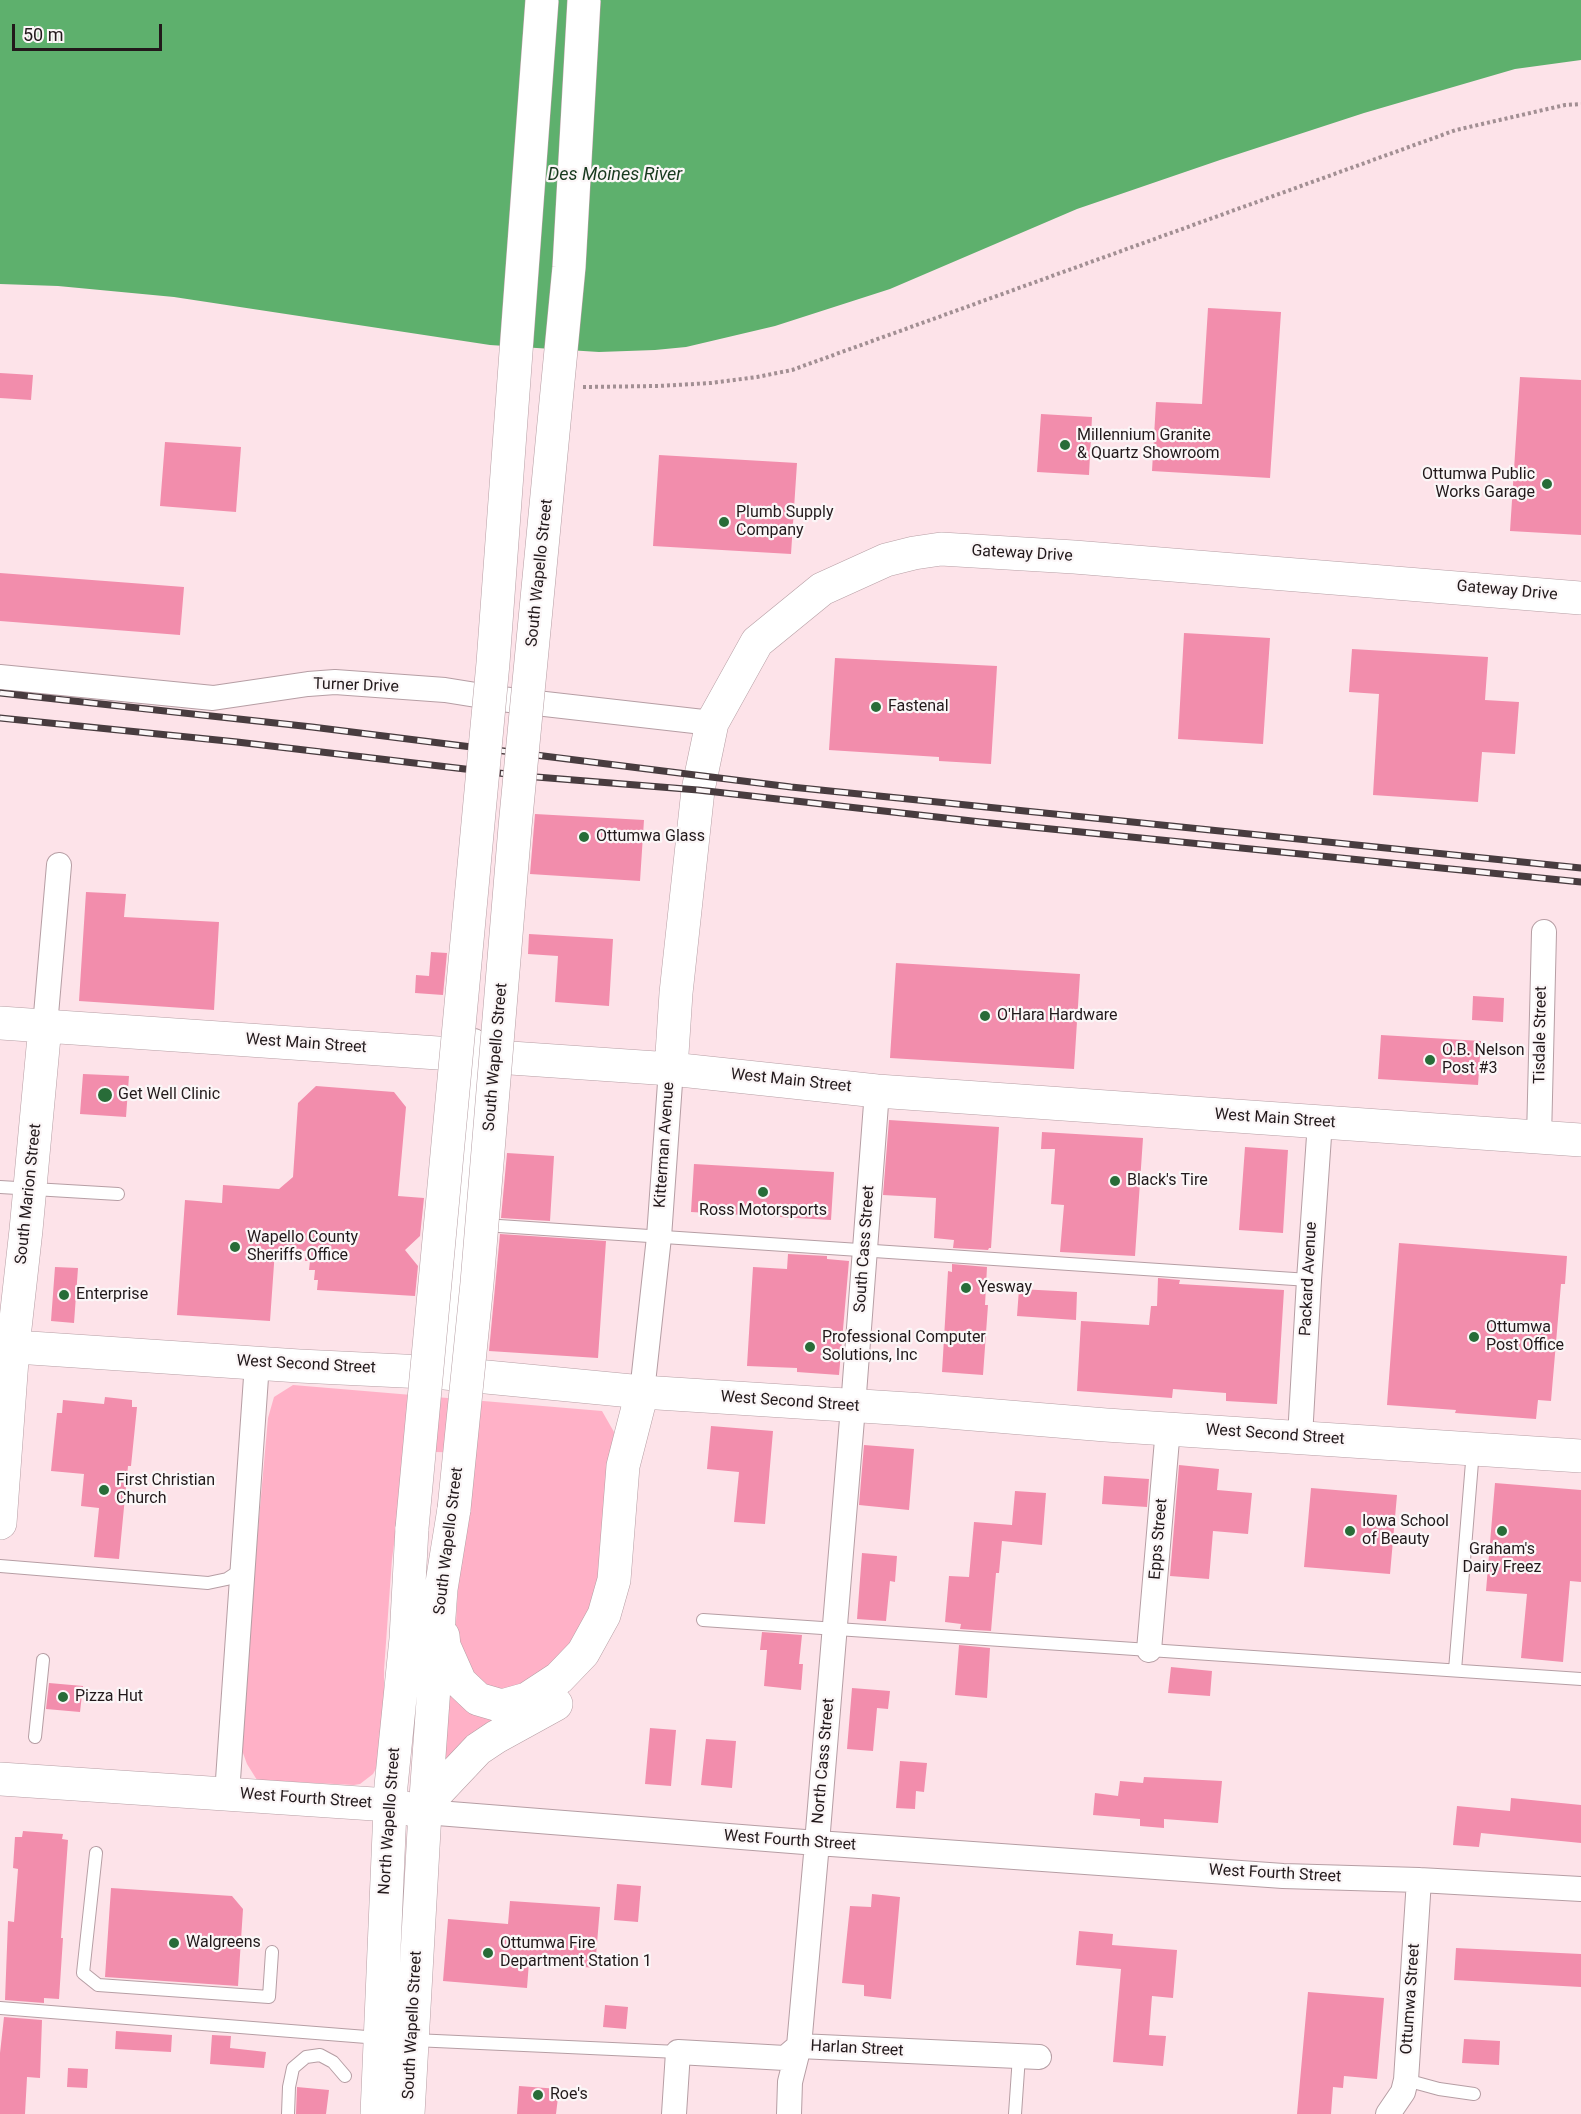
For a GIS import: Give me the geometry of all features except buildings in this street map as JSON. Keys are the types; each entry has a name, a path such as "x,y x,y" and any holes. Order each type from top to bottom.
{"main road":[{"name":"North Wapello Street","path":"377,2110 396,2039 380,2009 390,1805 406,1639 412,1527 493,663 542,0"},
{"name":"South Wapello Street","path":"408,2114 396,2039 425,1808 441,1589 454,1509 478,1271 515,827 569,267 584,0"},
{"name":"Gateway Drive","path":"686,897 698,790 712,723 757,642 822,589 886,560 941,549 1032,554 1581,598"},
{"name":"Kitterman Avenue","path":"671,1069 675,993 686,897"},
{"name":"West Main Street","path":"0,1023 671,1069 877,1090 1581,1140"},
{"name":"South Marion Street","path":"0,1522 6,1346 15,1188 45,1026"},
{"name":"West Second Street","path":"6,1346 446,1373 642,1392 1581,1456"},
{"path":"441,1589 444,1646 460,1682 478,1699 502,1706 527,1699 559,1678 583,1653 604,1615 614,1580 623,1466 642,1392"},
{"path":"425,1808 478,1749 552,1707 579,1687 612,1646 631,1600 643,1449 642,1392"},
{"name":"West Fourth Street","path":"0,1779 425,1808"}],"street":[{"name":"Turner Drive","path":"0,677 213,698 335,682 445,690 712,723"},
{"name":"South Wapello Street","path":"446,1373 494,802"},
{"name":"South Marion Street","path":"45,1026 58,865"},
{"name":"Tisdale Street","path":"1539,1138 1544,932"},
{"name":"Kitterman Avenue","path":"642,1392 659,1237 671,1069"},
{"name":"South Cass Street","path":"853,1407 877,1090"},
{"name":"Packard Avenue","path":"1300,1437 1308,1280 1320,1122"},
{"path":"227,1794 257,1363"},
{"name":"North Cass Street","path":"789,2114 790,2082 799,2046 853,1407"},
{"name":"Epps Street","path":"1149,1650 1168,1428"},
{"name":"West Fourth Street","path":"425,1808 817,1843 1283,1876 1419,1880 1581,1889"},
{"name":"Ottumwa Street","path":"1386,2114 1403,2092 1406,2080 1419,1880"},
{"name":"Harlan Street","path":"678,2052 785,2058 799,2046 1029,2056"},
{"path":"674,2114 678,2052"}],"lane":[{"path":"15,1188 118,1194"},
{"path":"458,1223 1308,1280"},
{"path":"1455,1670 1474,1449"},
{"path":"0,1566 208,1582 227,1579 242,1569"},
{"path":"703,1620 1581,1679"},
{"path":"35,1737 43,1660"},
{"path":"96,1853 83,1973 98,1985 269,1997 272,1952"},
{"path":"0,2008 396,2039 678,2052"},
{"path":"288,2114 288,2087 293,2068 306,2057 320,2055 333,2062 345,2076"},
{"path":"1015,2114 1029,2056"},
{"path":"1406,2080 1440,2089 1474,2094"}],"path":[{"path":"581,387 711,383 792,370 1456,130 1565,105 1581,104"}],"shaded area":[{"path":"293,1385 602,1411 614,1432 605,1568 588,1622 554,1664 508,1692 476,1682 455,1638 466,1453 407,1451 392,1559 384,1670 384,1742 380,1761 373,1774 360,1784 354,1785 257,1780 247,1764 239,1742 268,1418 274,1397"},
{"path":"448,1691 509,1716 445,1770"}],"water":[{"name":"Des Moines River","path":"0,0 1581,0 1581,60 1515,69 1364,113 1220,160 1077,209 890,289 775,326 686,347 599,352 490,345 174,297 58,286 0,284"}],"railway":[{"path":"0,693 312,727 791,787 1581,868"},
{"path":"0,718 237,742 524,776 698,790 981,822 1581,882"}],"place":[{"name":"Millennium Granite & Quartz Showroom","path":"1065,445"},
{"name":"Ottumwa Public Works Garage","path":"1547,484"},
{"name":"Plumb Supply Company","path":"724,522"},
{"name":"Fastenal","path":"876,707"},
{"name":"Ottumwa Glass","path":"584,837"},
{"name":"O'Hara Hardware","path":"985,1016"},
{"name":"O.B. Nelson Post #3","path":"1430,1060"},
{"name":"Get Well Clinic","path":"105,1095"},
{"name":"Black's Tire","path":"1115,1181"},
{"name":"Ross Motorsports","path":"763,1192"},
{"name":"Wapello County Sheriffs Office","path":"235,1247"},
{"name":"Yesway","path":"966,1288"},
{"name":"Enterprise","path":"64,1295"},
{"name":"Ottumwa Post Office","path":"1474,1337"},
{"name":"Professional Computer Solutions, Inc","path":"810,1347"},
{"name":"First Christian Church","path":"104,1490"},
{"name":"Iowa School of Beauty","path":"1350,1531"},
{"name":"Graham's Dairy Freez","path":"1502,1531"},
{"name":"Pizza Hut","path":"63,1697"},
{"name":"Walgreens","path":"174,1943"},
{"name":"Ottumwa Fire Department Station 1","path":"488,1953"},
{"name":"Roe's","path":"538,2095"}]}
